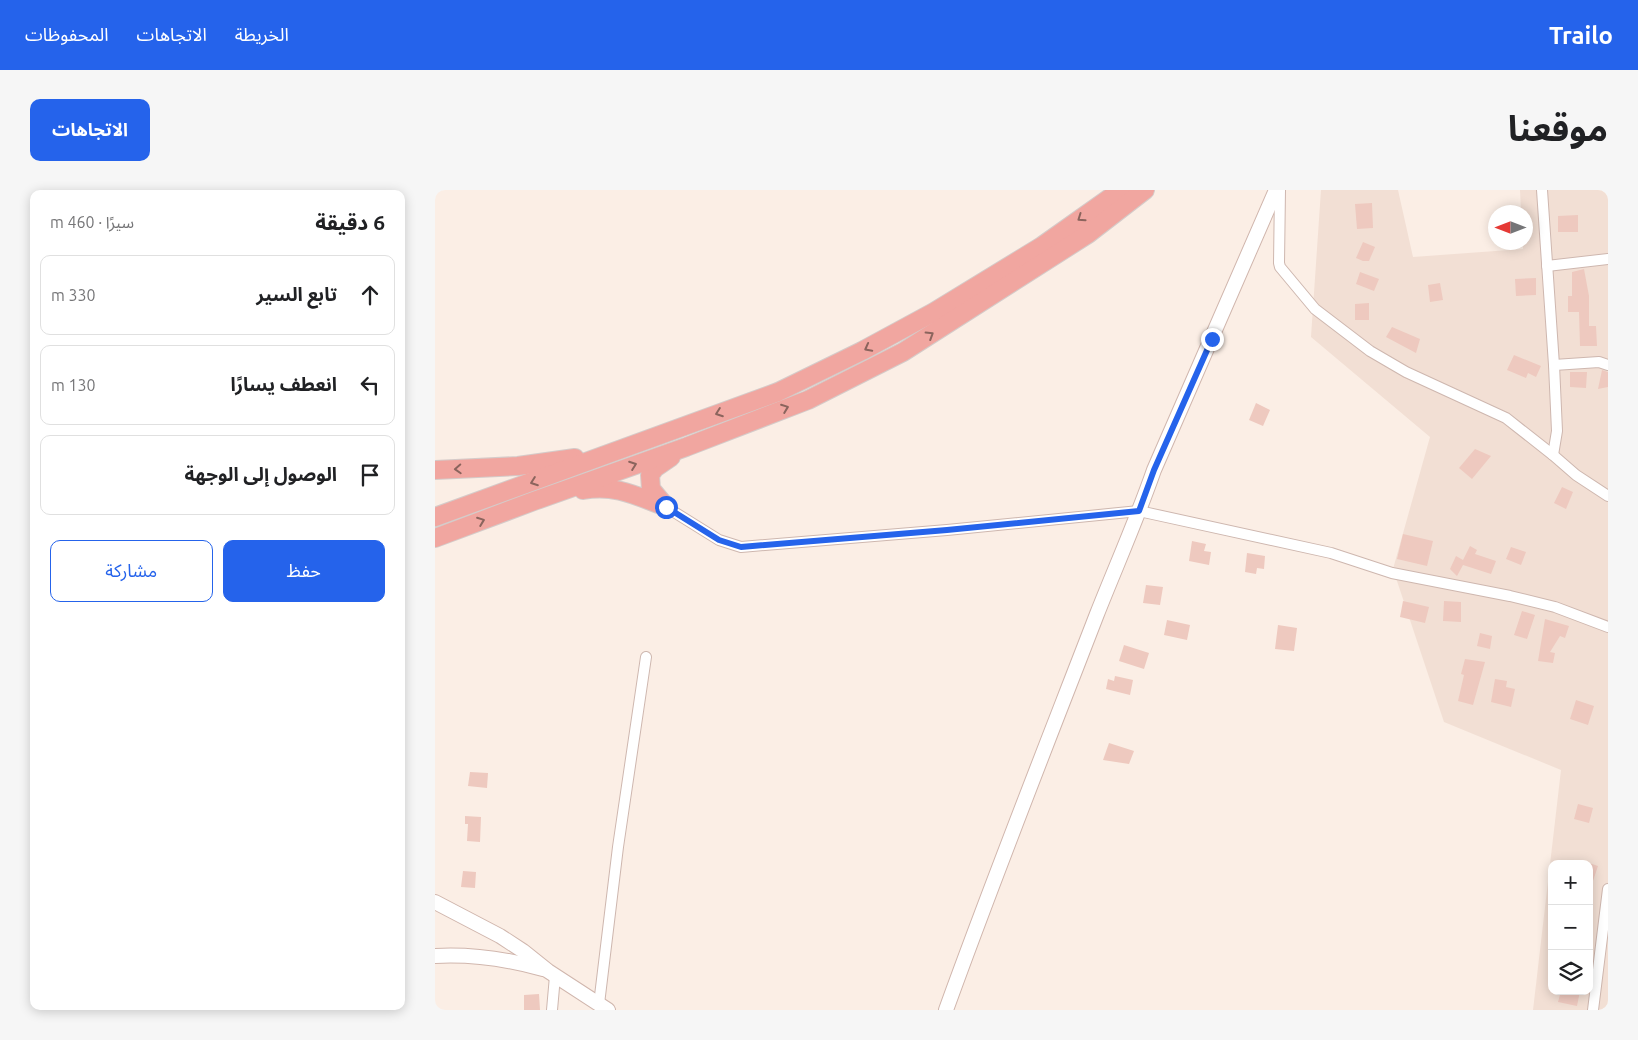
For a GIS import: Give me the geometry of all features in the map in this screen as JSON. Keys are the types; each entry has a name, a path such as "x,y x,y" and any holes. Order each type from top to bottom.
{"highway":[{"path":"435,517 778,392 862,351 934,312 1042,246 1121,190"},
{"path":"435,538 686,447 807,400 903,352 1088,234 1145,190"},
{"path":"435,470 544,463 627,446"},
{"path":"666,507 651,489 650,475 655,468 686,447"},
{"path":"534,501 596,488 607,488 620,490 666,507"}],"street":[{"path":"1278,190 1280,267 1315,308 1371,351 1406,372 1506,418 1575,475 1608,496"},
{"path":"946,1010 1160,455 1278,190"},
{"path":"1542,190 1557,431 1553,455"},
{"path":"1547,266 1608,259"},
{"path":"1554,365 1599,362 1608,365"},
{"path":"666,507 719,540 741,547 1139,511 1331,553 1393,573 1546,605 1608,627"},
{"path":"435,902 501,936 603,1007 618,847 646,657"},
{"path":"1593,1010 1606,921 1608,889"},
{"path":"435,956 483,957 518,962 552,973"},
{"path":"552,973 552,1010"}],"shaded area":[{"path":"1321,190 1398,190 1413,257 1533,250 1533,205 1521,205 1520,190 1608,190 1608,1010 1533,1010 1548,881 1548,995 1593,995 1593,860 1550,860 1561,770 1444,722 1393,569 1430,437 1311,337"}],"building":[{"path":"1372,203 1373,228 1357,229 1355,204"},
{"path":"1578,215 1578,232 1558,232 1558,216"},
{"path":"1363,242 1375,247 1369,261 1356,258"},
{"path":"1584,269 1589,296 1589,326 1596,326 1597,346 1580,346 1579,312 1568,312 1568,296 1572,296 1572,272"},
{"path":"1360,272 1379,279 1374,291 1356,284"},
{"path":"1536,278 1536,295 1516,296 1515,279"},
{"path":"1440,283 1443,300 1430,302 1428,285"},
{"path":"1369,303 1369,320 1355,320 1355,304"},
{"path":"1392,327 1420,339 1416,353 1386,337"},
{"path":"1514,355 1541,366 1536,377 1528,373 1526,378 1507,370"},
{"path":"1602,370 1608,372 1608,387 1598,389"},
{"path":"1570,372 1587,372 1586,388 1570,387"},
{"path":"1256,403 1270,410 1263,426 1249,420"},
{"path":"1475,449 1491,456 1472,479 1459,468"},
{"path":"1562,487 1573,492 1566,509 1554,503"},
{"path":"1403,534 1433,541 1427,566 1397,559"},
{"path":"1192,541 1206,544 1204,551 1211,552 1209,565 1189,561"},
{"path":"1470,546 1477,550 1475,554 1496,561 1491,574 1463,565 1457,576 1450,569 1456,556 1463,560"},
{"path":"1511,547 1526,552 1521,565 1506,559"},
{"path":"1247,553 1265,556 1264,569 1257,568 1256,574 1245,572"},
{"path":"1146,585 1163,587 1160,605 1143,603"},
{"path":"1403,601 1429,607 1425,623 1400,617"},
{"path":"1444,601 1461,602 1461,622 1443,621"},
{"path":"1522,611 1535,615 1527,639 1514,635"},
{"path":"1545,619 1569,626 1565,638 1560,636 1550,652 1555,653 1553,663 1538,661"},
{"path":"1167,620 1190,625 1187,640 1164,635"},
{"path":"1278,625 1297,628 1294,651 1275,649"},
{"path":"1480,633 1492,636 1490,649 1477,646"},
{"path":"1124,645 1149,653 1144,669 1119,661"},
{"path":"1465,659 1485,662 1473,705 1458,701 1464,675 1461,674"},
{"path":"1115,676 1133,680 1130,695 1106,689 1108,679 1114,681"},
{"path":"1495,679 1507,681 1506,687 1515,689 1511,707 1491,702"},
{"path":"1576,700 1594,706 1588,725 1570,719"},
{"path":"1109,743 1134,751 1129,764 1103,760"},
{"path":"470,772 488,773 487,788 468,786"},
{"path":"1578,804 1593,808 1589,823 1574,819"},
{"path":"465,816 481,817 480,842 467,841 468,824 465,824"},
{"path":"1593,864 1598,866 1593,881"},
{"path":"463,871 476,872 475,888 461,887"},
{"path":"539,994 540,1010 524,1010 524,995"},
{"path":"1560,995 1579,995 1577,1006 1558,1002"}],"route":[{"path":"666,507 726,544 741,547 947,530 1139,511 1154,470 1212,339"}]}
